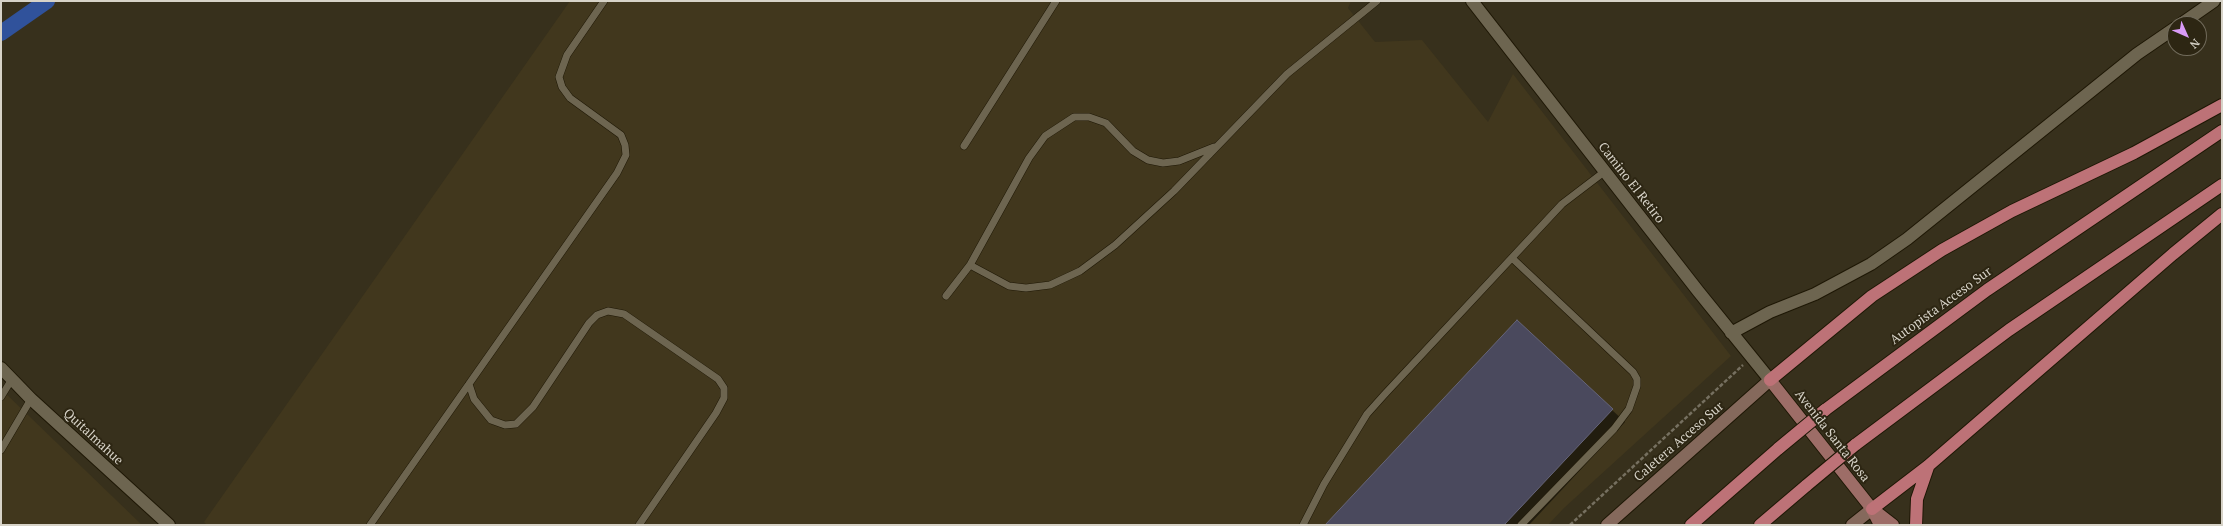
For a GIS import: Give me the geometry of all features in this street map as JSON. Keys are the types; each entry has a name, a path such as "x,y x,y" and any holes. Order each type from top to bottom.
{"highway":[{"path":"1770,380 1872,296 1942,250 2012,211 2134,153 2222,105"},
{"name":"Autopista Acceso Sur","path":"1691,525 1825,410 1981,294 2222,131"},
{"path":"1760,525 1855,445 2009,330 2222,185"},
{"path":"1872,509 1928,466 2167,259 2222,214"},
{"path":"1916,525 1917,499 1928,466"}],"main road":[{"name":"Avenida Santa Rosa","path":"1770,380 1872,509 1880,525"},
{"name":"Caletera Acceso Sur","path":"1607,525 1770,380"},
{"name":"Avenida Santa Rosa","path":"1872,509 1892,525"},
{"path":"1852,525 1872,509"}],"street":[{"name":"Camino El Retiro","path":"1472,1 1604,172 1770,380"},
{"path":"2192,16 2214,1"},
{"path":"1731,333 1770,312 1815,294 1871,264 1908,238 2137,54 2167,33"},
{"name":"Quitalmahue","path":"1,368 31,399 168,525"}],"lane":[{"path":"370,525 617,173 626,155 625,145 621,136 570,98 562,87 559,77 567,55 604,1"},
{"path":"964,146 1056,1"},
{"path":"970,265 1009,286 1026,288 1050,285 1080,271 1121,240 1174,192 1216,146 1287,74 1377,1"},
{"path":"946,296 970,265 1029,158 1045,136 1074,117 1089,117 1106,123 1133,151 1148,160 1163,163 1179,161 1216,146"},
{"path":"1303,525 1324,484 1367,414 1562,204 1604,172"},
{"path":"1512,258 1633,372 1637,379 1638,386 1629,409 1614,429 1522,525"},
{"path":"469,384 474,400 491,420 505,425 516,424 533,407 589,323 597,315 608,311 624,314 718,379 724,388 724,398 716,413 639,525"},
{"path":"1,397 12,379"},
{"path":"1,450 31,399"}],"path":[{"path":"1570,525 1752,357"}],"shaded area":[{"path":"570,1 1351,1 1348,8 1375,42 1422,40 1488,122 1513,74 1731,356 1564,508 1548,525 207,525 204,522"},
{"path":"1,389 142,525 1,525"}],"building":[{"path":"1517,320 1613,409 1504,525 1325,525"}],"waterway":[{"path":"1,33 47,1"}]}
